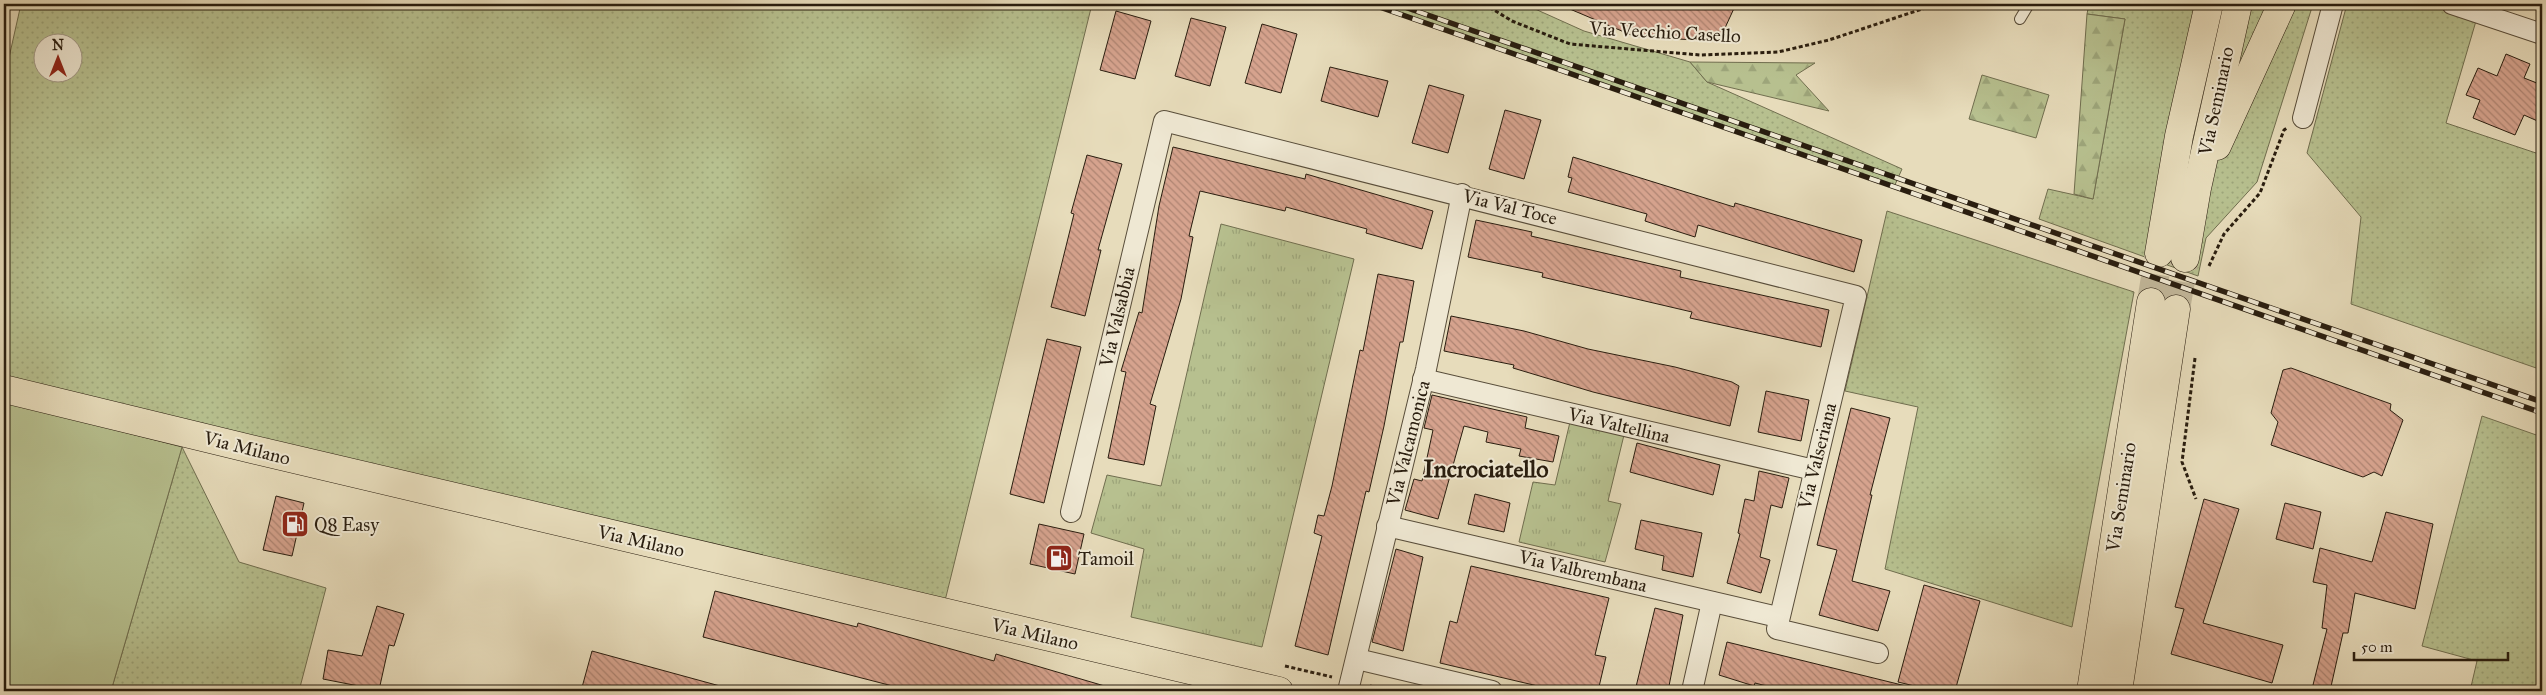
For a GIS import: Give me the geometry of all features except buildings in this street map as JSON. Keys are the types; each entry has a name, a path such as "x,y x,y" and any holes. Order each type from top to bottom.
{"main road":[{"path":"2179,136 2192,4"},
{"name":"Via Seminario","path":"2184,261 2179,136 2209,4"},
{"name":"Via Seminario","path":"2184,261 2238,4"},
{"path":"2198,188 2282,4"},
{"name":"Via Seminario","path":"2091,691 2163,305 2118,691"},
{"name":"Via Milano","path":"4,388 251,450 1279,691"}],"street":[{"path":"2303,118 2333,4"},
{"path":"2452,4 2542,34"},
{"name":"Via Val Toce","path":"1164,121 1462,194 1856,296"},
{"name":"Via Valsabbia","path":"1071,512 1164,121"},
{"name":"Via Valcamonica","path":"1348,691 1423,379 1462,194"},
{"name":"Via Valseriana","path":"1778,617 1856,296"},
{"name":"Via Valtellina","path":"1423,379 1814,470"},
{"name":"Via Valbrembana","path":"1387,526 1778,617"},
{"path":"1692,691 1712,602"},
{"path":"1778,617 1777,629 1878,653"},
{"path":"1357,659 1492,691"}],"lane":[{"path":"2020,19 2029,4"}],"path":[{"name":"Via Vecchio Casello","path":"1484,4 1512,21 1570,44 1700,55 1778,52 1829,40 1937,4"},
{"path":"2184,261 2224,234 2260,193 2284,130 2303,118"},
{"path":"2196,350 2182,462 2196,499"}],"green space":[{"path":"21,4 1092,4 941,617 4,399 4,80"},
{"path":"1376,4 1524,4 1584,31 1690,62 1707,82 1902,169 1894,187"},
{"path":"2089,4 2313,4 2257,182 2206,238 2198,276 2039,219 2048,189 2093,199 2125,19 2087,14"},
{"path":"2347,4 2481,4 2446,123 2542,155 2542,370 2351,304 2361,217 2307,153"},
{"path":"2087,14 2125,19 2093,199 2074,194"},
{"path":"1690,62 1815,63 1796,75 1829,111 1707,82"},
{"path":"1982,75 2049,95 2036,138 1969,119"},
{"path":"1887,211 2134,292 2072,627 1885,569 1918,407 1845,391"},
{"path":"1221,224 1354,259 1262,647 1131,617 1144,549 1091,533 1107,475 1161,486"},
{"path":"4,401 182,447 111,691 4,691"},
{"path":"2482,416 2542,437 2542,691 2470,691 2477,661 2422,646"},
{"path":"1570,422 1624,435 1608,501 1621,504 1605,562 1519,542 1533,482 1555,485"},
{"path":"182,447 239,562 326,588 299,691 111,691"}],"tunnel":[{"path":"2151,302 2159,253"},
{"path":"2176,309 2185,258"}],"railway":[{"path":"1371,4 2542,413"},
{"path":"1396,4 2542,402"}],"place":[{"name":"Q8 Easy","path":"295,524"},
{"name":"Tamoil","path":"1059,558"}],"district":[{"name":"Incrociatello","path":"1486,469"}]}
